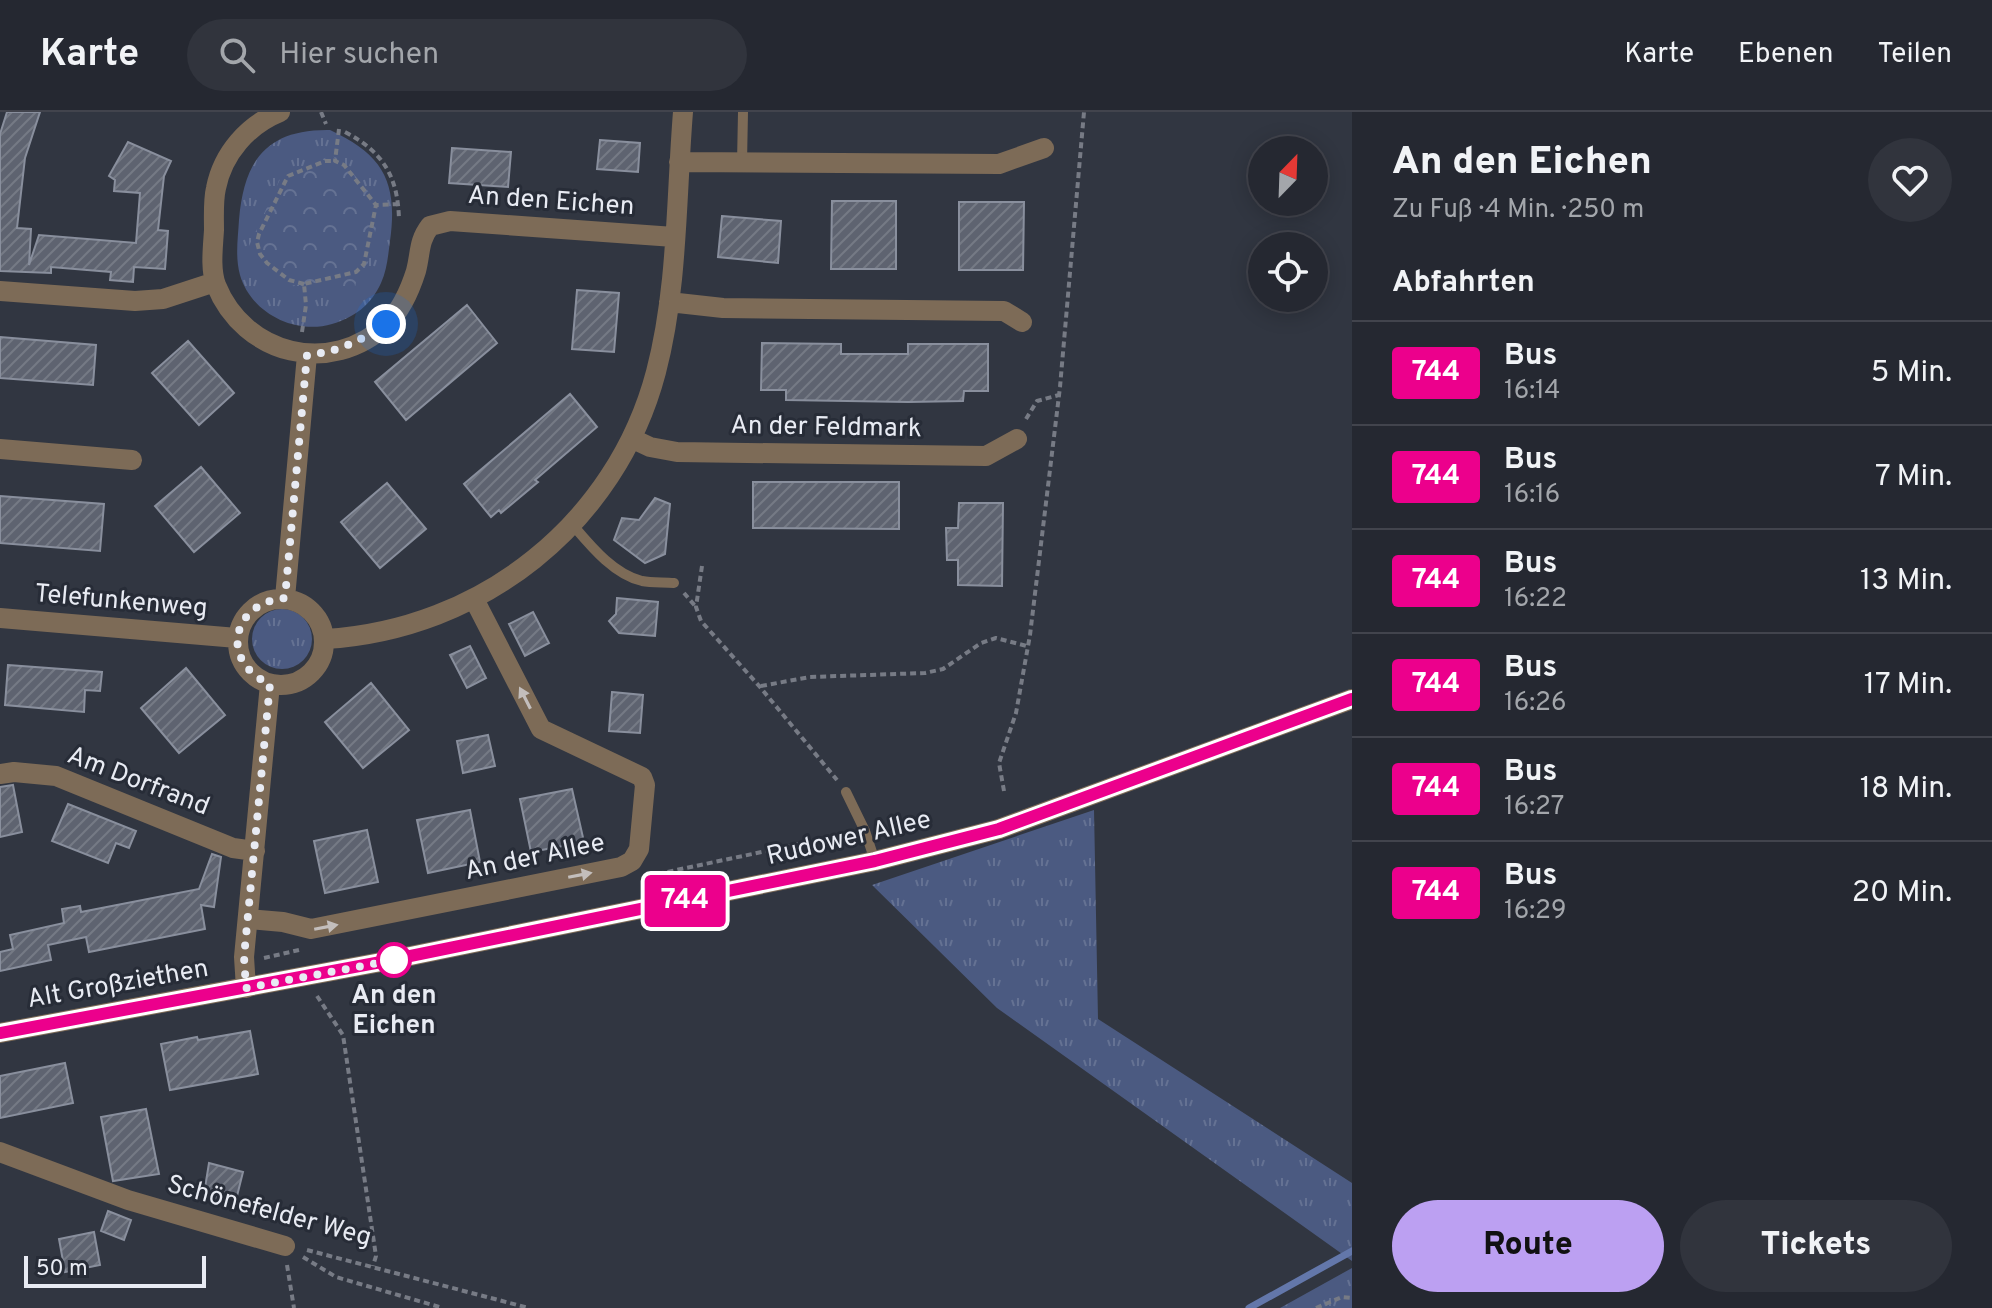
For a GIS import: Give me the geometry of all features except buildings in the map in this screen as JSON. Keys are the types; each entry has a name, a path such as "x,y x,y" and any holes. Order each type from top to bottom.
{"street":[{"name":"An den Eichen","path":"280,112 262,119 240,139 225,161 216,188 212,252 215,282 239,320 268,342 307,355 345,348 386,324 405,300 416,270 420,239 430,226 450,221 674,237"},
{"path":"325,639 392,631 439,616 474,599 520,570 572,524 605,484 633,439 656,374 669,302 683,112"},
{"path":"679,162 999,164 1044,148"},
{"path":"0,291 135,301 163,299 215,282"},
{"path":"669,302 723,308 1004,311 1022,322"},
{"path":"285,598 307,355"},
{"name":"An der Feldmark","path":"633,439 650,447 677,452 986,456 1017,439"},
{"path":"0,449 132,460"},
{"path":"285,598 307,607 315,615 325,639 319,664 310,674 298,682 270,684 249,672 242,662 237,638 248,613 259,604 285,598"},
{"name":"An der Allee","path":"249,919 283,922 311,929 621,867 632,861 639,849 645,785 642,777 541,729 474,599"},
{"name":"Telefunkenweg","path":"0,618 237,638"},
{"path":"246,988 244,963 270,684"},
{"name":"Rudower Allee","path":"246,988 875,861 1013,824 1352,699"},
{"name":"Am Dorfrand","path":"0,774 14,772 56,776 233,848 255,851"},
{"name":"Alt Großziethen","path":"0,1033 246,988"},
{"name":"Schönefelder Weg","path":"0,1152 128,1200 285,1246"}],"lane":[{"path":"742,163 743,112"},
{"path":"572,524 611,565 628,575 642,581 674,583"},
{"path":"846,792 865,831 875,861"}],"path":[{"path":"321,112 326,124"},
{"path":"1004,791 999,763 1016,713 1027,646 1059,395 1084,112"},
{"path":"335,161 339,129"},
{"path":"345,132 362,141 382,159 398,204 399,220"},
{"path":"325,161 335,161 344,165 376,205 364,264 356,272 304,284 289,280 260,254 259,234 288,176 325,161"},
{"path":"376,205 398,204"},
{"path":"302,332 306,305 304,284"},
{"path":"1017,439 1037,401 1059,395"},
{"path":"702,566 696,607 701,621 846,792"},
{"path":"760,687 810,677 925,673 943,669 981,643 996,638 1027,646"},
{"path":"315,993 343,1035 376,1256 373,1266"},
{"path":"285,1246 294,1308"},
{"path":"285,1246 336,1277 443,1308"},
{"name":"Schönefelder Weg","path":"285,1246 324,1252 529,1308"},
{"path":"1316,1308 1342,1297 1352,1298"}],"green space":[{"path":"330,130 363,150 383,173 392,203 389,252 381,283 361,309 332,324 304,326 276,318 254,300 246,288 240,275 237,254 239,220 246,181 262,152 289,135"},
{"path":"331,156 341,159 378,203 379,215 367,267 357,278 354,292 329,294 323,282 288,286 259,265 249,246 283,173"},
{"path":"282,609 304,617 312,639 304,661 282,669 260,661 252,639 260,617"},
{"path":"1094,810 1098,1019 1352,1183 1352,1261 997,1008 872,885"},
{"path":"1352,1268 1352,1308 1280,1308"}],"waterway":[{"path":"1249,1308 1352,1251"}],"bus line":[{"name":"744","path":"0,1033 280,982 875,861 999,829 1352,699"}],"place":[{"name":"An den Eichen","path":"394,960"}],"route":[{"path":"386,324 359,342 331,353 307,355 285,598 259,604 248,613 237,638 238,651 249,672 270,684 244,957 246,988 394,960"}]}
